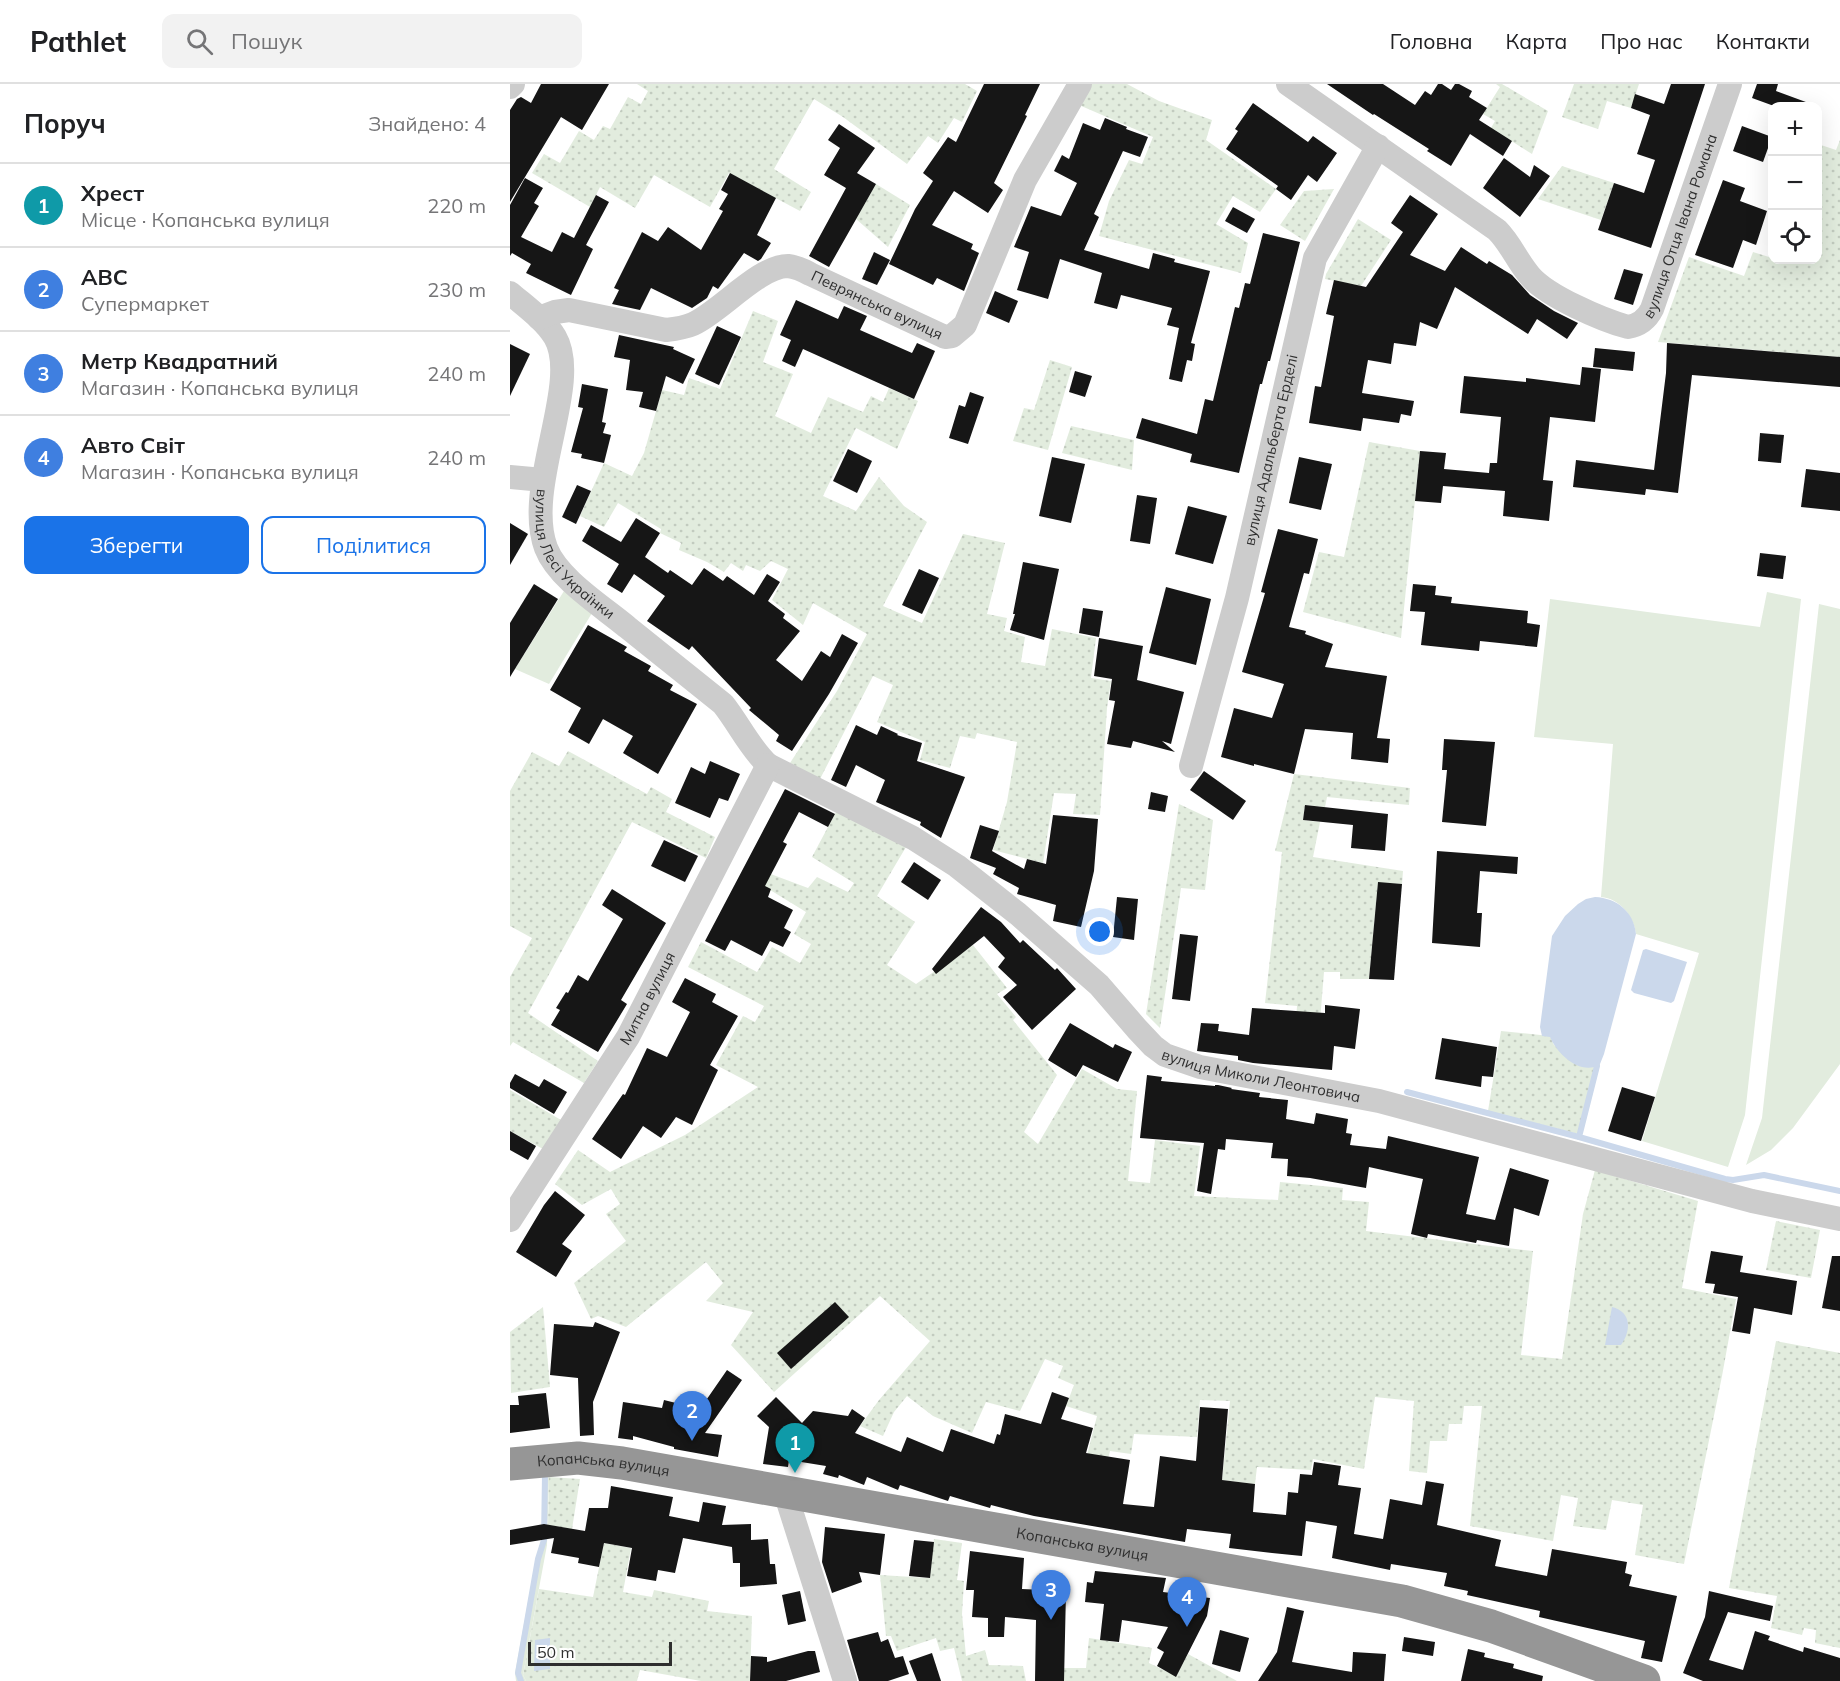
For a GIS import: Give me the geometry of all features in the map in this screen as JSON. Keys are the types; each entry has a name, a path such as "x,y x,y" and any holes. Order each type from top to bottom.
{"highway":[{"name":"Копанська вулиця","path":"510,1464 552,1459 589,1459 642,1467 1402,1601 1491,1626 1644,1681"}],"street":[{"name":"Певрянська вулиця","path":"539,318 569,310 666,330 681,328 705,318 761,276 786,266 810,273 945,337 952,336 965,326 1025,180 1080,84"},
{"path":"1287,84 1378,146"},
{"name":"вулиця Отця Івана Романа","path":"1378,146 1497,230 1531,278 1542,288 1557,298 1597,315 1628,327 1636,326 1648,316 1730,84"},
{"name":"вулиця Адальберта Ерделі","path":"1191,766 1237,598 1315,258 1378,146"},
{"name":"вулиця Лесі Українки","path":"510,293 539,318 555,338 561,351 562,366 558,402 543,480 543,534 546,549 555,565 587,595 723,704 738,721 758,756 768,765"},
{"path":"510,477 543,480"},
{"name":"вулиця Миколи Леонтовича","path":"768,765 913,838 957,866 1018,914 1099,985 1153,1046 1173,1058 1200,1067 1379,1101 1752,1201 1840,1219"},
{"name":"Митна вулиця","path":"510,1220 628,1037 768,765"},
{"path":"784,1492 845,1681"}],"green space":[{"path":"637,84 965,84 977,91 962,122 954,118 938,143 928,136 907,164 843,117 814,99 774,169 811,192 800,211 729,173 710,207 654,175 635,208 600,187 590,207 532,173 544,154 560,163 579,131 594,140 603,126 610,129 628,97 641,104 648,91"},
{"path":"1090,84 1127,84 1159,101 1212,120 1206,140 1276,189 1260,212 1233,196 1216,224 1248,243 1241,273 1099,236 1109,201 1129,160 1142,164 1153,137 1079,105"},
{"path":"1496,84 1502,84 1548,111 1532,154 1491,128 1495,121 1483,114 1500,87"},
{"path":"1574,84 1639,84 1631,108 1607,101 1598,129 1562,117"},
{"path":"1840,140 1840,357 1658,342 1689,257 1744,276 1753,252 1768,257 1768,264 1822,264 1822,145 1836,150"},
{"path":"1562,166 1614,183 1601,220 1538,199"},
{"path":"876,184 910,205 888,247 856,219"},
{"path":"1334,189 1305,241 1280,225 1304,191"},
{"path":"1358,219 1391,240 1361,286 1325,279 1326,274"},
{"path":"753,311 778,321 763,362 793,374 775,416 811,433 828,397 863,412 871,396 883,402 889,388 918,401 897,449 856,428 823,496 856,511 879,477 904,506 927,522 883,606 922,623 963,534 1005,543 987,614 1007,618 1004,631 1025,637 1021,662 1045,666 1052,629 1096,638 1091,678 1111,681 1100,815 1073,814 1076,794 1054,793 1043,863 993,850 1007,802 1017,742 977,733 975,739 960,736 950,768 920,760 925,742 877,722 893,685 873,676 820,779 790,763 837,691 867,634 813,603 803,625 772,600 788,569 771,561 760,571 746,565 743,571 731,563 724,572 679,550 681,543 660,533 661,529 618,503 604,527 580,516 604,463 632,476 644,453 662,390 684,395 689,378 720,389"},
{"path":"1050,360 1072,367 1048,450 1013,441 1024,408 1034,410"},
{"path":"1071,426 1134,440 1132,470 1062,453"},
{"path":"1369,442 1420,451 1401,638 1303,612 1319,552 1344,557"},
{"path":"564,591 592,613 549,684 515,669"},
{"path":"1767,592 1801,599 1745,1115 1728,1167 1642,1141 1699,953 1636,934 1635,927 1624,909 1614,901 1601,897 1613,744 1534,737 1550,599 1760,627"},
{"path":"1819,604 1840,609 1840,1064 1793,1128 1771,1150 1746,1165 1762,1118"},
{"path":"568,751 647,794 651,787 672,799 666,812 715,837 706,858 632,822 528,1013 598,1061 584,1083 513,1042 510,1046 510,977 532,938 510,926 510,791 532,752 559,766"},
{"path":"1294,774 1410,788 1409,805 1327,797 1325,807 1305,805 1303,820 1320,822 1313,857 1403,871 1402,884 1378,883 1369,979 1340,979 1340,972 1324,972 1320,1021 1296,1020 1297,1006 1265,1003 1282,852 1275,851"},
{"path":"1179,804 1213,820 1205,890 1181,888 1160,1028 1146,1014"},
{"path":"837,810 906,847 877,896 915,922 887,965 916,984 973,945 1007,988 997,994 1016,1017 1013,1020 1057,1075 1024,1132 1038,1144 1082,1069 1117,1089 1137,1091 1128,1181 1150,1183 1155,1140 1200,1146 1194,1196 1278,1200 1280,1182 1343,1188 1342,1200 1369,1202 1366,1231 1533,1251 1521,1355 1562,1359 1583,1214 1595,1170 1698,1201 1682,1288 1736,1299 1684,1564 1635,1555 1643,1505 1612,1500 1606,1530 1573,1526 1578,1498 1561,1495 1553,1541 1470,1526 1482,1406 1464,1406 1462,1424 1449,1424 1447,1441 1430,1441 1427,1473 1409,1471 1414,1401 1375,1397 1364,1469 1313,1459 1311,1470 1257,1467 1255,1484 1222,1480 1230,1401 1200,1400 1197,1437 1134,1434 1131,1454 1110,1451 1106,1467 1085,1463 1097,1416 1066,1406 1074,1385 1058,1378 1063,1366 1045,1359 1020,1411 986,1402 972,1433 933,1416 907,1396 894,1412 883,1436 860,1426 879,1400 930,1341 880,1296 774,1392 731,1345 753,1312 706,1301 723,1283 706,1262 626,1327 598,1316 591,1319 574,1283 626,1241 606,1214 620,1204 611,1189 582,1205 555,1184 578,1150 610,1172 685,1135 758,1087 716,1065 743,1016 755,1022 764,1006 688,967 701,942 757,972 772,947 800,963 811,944 794,934 806,912 754,880 760,870 808,888 817,877 848,892 854,883 812,857"},
{"path":"1501,1031 1550,1036 1554,1045 1597,1066 1600,1064 1582,1135 1488,1111"},
{"path":"510,1090 561,1120 543,1149 510,1131"},
{"path":"1776,1221 1820,1230 1811,1278 1766,1270"},
{"path":"543,1307 550,1387 511,1393 510,1332"},
{"path":"1776,1341 1840,1353 1840,1648 1815,1643 1816,1630 1804,1628 1802,1635 1771,1628 1777,1596 1729,1588"},
{"path":"549,1477 547,1545 523,1675 526,1681 516,1681 515,1673 536,1558 543,1541 542,1479"},
{"path":"549,1477 580,1479 572,1529 548,1525"},
{"path":"934,1539 962,1543 957,1580 964,1581 962,1614 966,1656 985,1650 989,1665 1023,1666 1026,1681 962,1681 954,1648 940,1651 936,1638 897,1651 891,1636 886,1636 880,1575 929,1578"},
{"path":"604,1543 631,1548 623,1592 652,1597 654,1590 709,1601 707,1611 752,1616 750,1681 701,1681 640,1670 637,1681 526,1681 523,1675 539,1589 593,1597"},
{"path":"1089,1638 1152,1648 1149,1663 1176,1676 1188,1654 1237,1681 1064,1681 1064,1668 1086,1668"}],"water":[{"path":"1595,897 1610,900 1623,908 1632,919 1636,934 1604,1054 1600,1064 1586,1068 1578,1066 1564,1056 1550,1037 1542,1036 1540,1027 1552,936 1565,916 1578,904"},
{"path":"1643,950 1687,962 1674,1001 1671,1003 1634,993 1631,990"},
{"path":"1612,1307 1623,1313 1628,1323 1627,1334 1621,1345 1605,1345"},
{"path":"550,1638 550,1669 534,1671 535,1640"}],"building":[{"path":"541,84 609,84 582,130 561,117 510,202 510,110 521,97 531,103"},
{"path":"984,84 1040,84 994,183 1003,190 988,213 954,191 932,225 973,244 971,249 979,253 964,291 937,278 933,285 889,264 915,209 933,181 923,173 948,137 956,142"},
{"path":"1327,84 1383,84 1415,105 1425,91 1431,95 1438,84 1451,90 1455,84 1459,84 1472,91 1469,97 1487,108 1479,120 1512,141 1503,156 1470,134 1451,166 1427,151 1429,149"},
{"path":"1671,84 1705,84 1651,248 1598,230 1614,183 1644,193 1655,160 1637,154 1650,115 1631,108 1635,94 1664,104"},
{"path":"1757,84 1778,84 1776,91 1806,102 1768,102 1768,104 1752,98"},
{"path":"1253,103 1308,142 1313,136 1337,153 1317,182 1308,175 1291,200 1276,189 1278,186 1226,149 1238,131 1235,129"},
{"path":"1105,118 1148,137 1140,157 1123,151 1094,214 1099,217 1084,250 1149,269 1153,253 1175,259 1174,262 1210,271 1191,343 1195,344 1192,361 1187,360 1182,382 1169,379 1179,328 1167,325 1172,308 1121,295 1117,309 1094,303 1102,273 1060,259 1048,299 1017,290 1029,252 1014,247 1031,206 1061,216 1077,183 1054,171 1062,155 1069,159 1083,123 1100,130"},
{"path":"839,124 875,148 857,173 876,184 829,267 809,256 846,188 824,175 840,148 828,140"},
{"path":"1742,126 1768,136 1768,148 1763,162 1733,151"},
{"path":"1504,158 1530,177 1534,165 1550,176 1520,217 1483,188"},
{"path":"730,173 776,198 757,235 771,243 761,259 758,261 744,253 718,289 713,286 707,298 692,308 651,288 640,310 612,304 619,290 614,288 642,232 658,241 668,227 701,250 723,211 719,209 728,194 721,190"},
{"path":"525,178 543,188 534,203 539,206 521,237 552,252 562,232 574,238 596,195 609,202 586,245 593,249 571,295 526,273 531,264 512,253 510,256 510,205"},
{"path":"1723,180 1745,188 1740,201 1767,211 1756,245 1743,240 1733,268 1695,255"},
{"path":"1410,195 1438,214 1410,255 1445,271 1461,247 1487,264 1489,261 1512,275 1530,295 1578,323 1567,339 1537,319 1528,334 1455,287 1437,329 1420,322 1416,346 1394,343 1391,364 1368,360 1362,393 1414,401 1411,416 1401,414 1399,423 1363,418 1361,431 1309,423 1315,386 1321,387 1334,316 1326,314 1334,280 1366,287 1403,232 1391,223"},
{"path":"1233,207 1255,219 1247,233 1225,221"},
{"path":"1263,233 1300,242 1270,361 1268,361 1262,384 1260,384 1239,473 1190,462 1192,454 1136,438 1142,418 1197,434 1205,399 1213,401 1235,307 1239,308 1245,283 1250,284"},
{"path":"874,252 890,260 877,285 862,279"},
{"path":"1624,269 1643,274 1633,305 1614,299"},
{"path":"995,291 1018,301 1009,323 986,313"},
{"path":"796,300 838,319 844,306 867,316 860,330 912,353 917,343 935,351 914,399 803,349 795,367 782,361 791,340 780,335"},
{"path":"717,326 741,337 719,385 695,374"},
{"path":"619,335 674,347 673,349 695,359 683,384 666,376 656,411 639,407 643,392 626,390 630,360 614,357"},
{"path":"1667,343 1840,357 1840,387 1692,375 1678,493 1646,489 1645,495 1573,487 1576,460 1654,470 1666,373"},
{"path":"510,344 530,354 510,396"},
{"path":"1595,348 1635,352 1633,371 1593,367"},
{"path":"1582,367 1601,369 1595,422 1550,417 1543,480 1553,481 1549,521 1503,516 1505,491 1443,486 1441,503 1415,501 1420,451 1446,453 1444,469 1489,473 1490,463 1497,463 1501,417 1460,413 1464,376 1526,382 1526,378 1580,385"},
{"path":"1075,371 1092,376 1085,397 1069,392"},
{"path":"582,384 608,389 602,422 606,423 603,433 611,435 604,463 581,458 582,454 571,452 583,408 578,407"},
{"path":"970,392 984,397 968,444 949,438 959,405 965,407"},
{"path":"1760,433 1784,435 1781,463 1758,461"},
{"path":"848,449 872,461 857,493 833,481"},
{"path":"1052,457 1085,464 1071,523 1039,516"},
{"path":"1299,457 1332,464 1321,510 1289,503"},
{"path":"1806,469 1840,473 1840,511 1801,507"},
{"path":"577,485 591,491 576,524 562,517"},
{"path":"1137,495 1157,498 1150,544 1130,541"},
{"path":"1188,506 1227,516 1213,564 1175,554"},
{"path":"636,518 660,533 645,557 668,573 670,570 692,585 704,568 723,581 727,576 754,595 767,574 780,582 768,601 785,614 783,618 800,631 776,660 802,681 821,651 830,657 842,634 858,643 829,694 792,751 776,741 779,735 749,710 751,708 692,646 689,650 647,621 665,596 634,574 622,593 607,584 619,564 582,541 591,525 621,542"},
{"path":"510,523 528,534 510,565"},
{"path":"1278,529 1318,539 1309,574 1304,573 1289,627 1306,631 1305,634 1333,644 1325,667 1387,676 1377,738 1390,739 1388,763 1351,759 1353,733 1305,729 1294,774 1221,757 1234,708 1272,718 1284,684 1242,672 1265,593 1261,592"},
{"path":"1760,553 1786,556 1783,579 1757,576"},
{"path":"1023,562 1059,569 1044,640 1010,630 1015,614 1013,614"},
{"path":"919,569 939,578 922,614 902,605"},
{"path":"534,584 558,599 510,677 510,623"},
{"path":"1413,584 1436,586 1435,595 1452,597 1451,603 1528,611 1527,623 1540,625 1537,647 1480,641 1479,651 1421,645 1425,612 1410,611"},
{"path":"1166,587 1211,599 1196,665 1149,653"},
{"path":"1083,608 1103,611 1099,637 1079,633"},
{"path":"588,625 627,647 624,651 651,666 648,671 673,685 670,690 697,704 658,774 623,753 633,736 603,719 589,744 568,732 581,708 550,690"},
{"path":"1099,638 1143,646 1137,680 1184,692 1171,744 1162,741 1175,752 1133,741 1131,748 1107,744 1115,701 1109,700 1112,679 1094,676"},
{"path":"856,725 877,735 881,726 897,735 922,743 917,761 965,777 941,838 920,825 921,822 876,802 885,780 856,765 846,787 831,780"},
{"path":"1444,739 1495,742 1486,826 1442,822 1447,770 1442,770"},
{"path":"710,761 740,774 728,801 719,798 710,818 675,803 691,767 705,774"},
{"path":"1204,771 1246,801 1233,820 1190,790"},
{"path":"785,789 835,814 828,827 799,812 783,842 787,844 765,886 771,889 768,897 793,910 784,928 791,932 783,947 770,941 762,956 731,940 725,951 705,941"},
{"path":"1151,792 1168,796 1165,812 1148,809"},
{"path":"1305,805 1388,814 1385,851 1351,848 1353,825 1303,820"},
{"path":"1053,815 1098,819 1094,871 1081,927 1053,921 1056,905 1017,894 1019,888 993,874 996,868 970,858 980,825 999,831 992,851 1024,869 1027,859 1046,864"},
{"path":"664,840 698,856 685,882 651,866"},
{"path":"1437,851 1518,857 1517,874 1480,871 1477,913 1482,913 1480,947 1432,943"},
{"path":"914,862 941,880 928,900 901,882"},
{"path":"1378,882 1402,884 1394,980 1369,979"},
{"path":"612,889 666,923 621,1000 627,1004 598,1052 551,1025 560,1010 556,1008 566,992 568,993 578,975 588,981 623,919 602,905"},
{"path":"1117,897 1138,899 1134,940 1113,937"},
{"path":"981,907 1001,922 1020,943 1023,940 1055,970 1057,968 1076,989 1032,1030 1003,997 1017,985 998,967 1005,958 984,936 936,974 932,969"},
{"path":"1180,934 1198,936 1190,1001 1172,999"},
{"path":"685,978 716,994 712,1002 738,1016 710,1065 718,1070 692,1125 676,1117 661,1138 643,1126 621,1159 592,1139 623,1094 625,1095 647,1048 667,1057 690,1012 672,1002"},
{"path":"1325,1005 1360,1009 1355,1049 1334,1046 1332,1070 1253,1063 1238,1060 1238,1056 1197,1051 1201,1023 1219,1024 1218,1031 1249,1035 1252,1008 1325,1013"},
{"path":"1070,1023 1113,1048 1115,1044 1132,1052 1118,1082 1083,1065 1076,1077 1048,1060"},
{"path":"1442,1038 1497,1047 1493,1077 1482,1076 1481,1087 1435,1079"},
{"path":"515,1074 539,1087 544,1079 567,1092 554,1114 510,1088"},
{"path":"1147,1075 1162,1077 1161,1081 1218,1085 1260,1093 1259,1097 1288,1100 1286,1119 1314,1124 1316,1113 1348,1119 1346,1133 1352,1134 1350,1145 1386,1149 1388,1136 1479,1157 1466,1214 1495,1220 1510,1168 1549,1180 1539,1216 1514,1208 1509,1246 1477,1240 1476,1243 1428,1234 1427,1238 1411,1234 1423,1179 1369,1167 1366,1188 1287,1176 1288,1159 1271,1158 1273,1143 1226,1139 1225,1150 1218,1149 1211,1194 1197,1191 1204,1143 1140,1138"},
{"path":"1622,1087 1655,1097 1641,1141 1608,1131"},
{"path":"510,1131 536,1146 528,1160 510,1150"},
{"path":"555,1191 585,1215 562,1244 572,1251 556,1277 516,1252"},
{"path":"1711,1251 1743,1256 1740,1272 1797,1281 1792,1315 1754,1308 1750,1334 1732,1331 1738,1297 1713,1293 1715,1284 1705,1283"},
{"path":"1832,1256 1840,1256 1840,1311 1822,1308"},
{"path":"835,1302 849,1317 791,1369 777,1353"},
{"path":"595,1322 620,1332 593,1402 594,1435 580,1436 578,1378 550,1375 554,1324 593,1327"},
{"path":"727,1370 742,1380 705,1433 722,1435 718,1457 674,1449 674,1447 633,1436 633,1440 618,1438 623,1402 662,1408 664,1400 700,1409"},
{"path":"1052,1392 1069,1398 1061,1419 1093,1428 1086,1453 1130,1460 1123,1504 1154,1507 1160,1456 1196,1461 1200,1407 1228,1409 1222,1480 1255,1484 1253,1512 1286,1515 1288,1492 1298,1493 1300,1474 1312,1475 1314,1462 1341,1466 1338,1485 1361,1488 1354,1534 1383,1539 1390,1499 1422,1505 1426,1481 1444,1484 1437,1525 1501,1540 1495,1566 1547,1576 1552,1549 1627,1562 1625,1573 1632,1575 1629,1586 1677,1596 1662,1662 1641,1658 1645,1641 1539,1617 1540,1611 1467,1595 1468,1591 1444,1586 1447,1573 1391,1564 1390,1570 1332,1558 1337,1526 1306,1521 1302,1556 1272,1553 1229,1548 1231,1534 1187,1529 1185,1542 1034,1516 991,1505 990,1508 950,1496 948,1501 900,1485 898,1490 867,1477 864,1485 839,1475 838,1478 823,1474 826,1466 789,1460 788,1467 763,1464 769,1427 757,1416 776,1397 802,1423 813,1411 848,1416 852,1409 865,1418 855,1433 901,1452 907,1437 943,1452 951,1429 994,1444 997,1434 1000,1435 1005,1414 1041,1424"},
{"path":"546,1393 550,1428 510,1433 510,1405 519,1405 518,1396"},
{"path":"611,1486 673,1497 669,1516 699,1522 703,1502 726,1506 722,1525 751,1524 751,1540 768,1539 770,1564 775,1564 777,1584 740,1587 740,1563 733,1563 732,1547 683,1538 675,1573 658,1570 656,1581 627,1576 632,1548 604,1543 599,1567 578,1563 579,1558 551,1553 554,1538 510,1545 510,1530 544,1524 585,1531 589,1508 608,1508"},
{"path":"825,1527 885,1534 880,1575 859,1572 862,1582 832,1593 822,1562"},
{"path":"914,1540 934,1542 930,1578 909,1576"},
{"path":"970,1551 1024,1558 1022,1589 1066,1591 1064,1681 1035,1681 1036,1620 1005,1617 1004,1637 988,1637 988,1618 972,1617 974,1590 966,1590"},
{"path":"1095,1571 1166,1578 1163,1592 1210,1598 1207,1616 1176,1677 1157,1666 1164,1652 1157,1648 1168,1627 1122,1620 1119,1642 1100,1640 1104,1604 1085,1602 1087,1582 1093,1583"},
{"path":"800,1591 806,1621 788,1625 782,1595"},
{"path":"1709,1591 1773,1606 1770,1621 1728,1612 1709,1660 1743,1670 1755,1631 1770,1636 1768,1640 1803,1652 1804,1647 1840,1658 1840,1681 1703,1681 1683,1673 1705,1617"},
{"path":"1287,1607 1304,1611 1292,1662 1352,1672 1353,1652 1386,1654 1384,1681 1258,1681 1277,1652"},
{"path":"1220,1630 1249,1638 1240,1672 1212,1664"},
{"path":"878,1632 881,1642 888,1639 895,1658 903,1656 909,1674 888,1681 859,1681 847,1640"},
{"path":"1404,1637 1435,1642 1433,1656 1402,1651"},
{"path":"1468,1649 1485,1653 1484,1657 1514,1664 1513,1668 1543,1676 1542,1681 1461,1681"},
{"path":"815,1651 820,1672 786,1681 750,1681 751,1656 767,1657 767,1662"},
{"path":"932,1653 941,1681 917,1681 909,1661"}],"waterway":[{"path":"1597,1066 1579,1137 1725,1179 1733,1180 1764,1175 1840,1191"},
{"path":"1407,1092 1579,1137"},
{"path":"521,1681 518,1673 538,1559 544,1540 545,1475"}],"place":[{"name":"ABC","path":"692,1441"},
{"name":"Хрест","path":"795,1473"},
{"name":"Метр Квадратний","path":"1051,1620"},
{"name":"Авто Світ","path":"1187,1627"}]}
